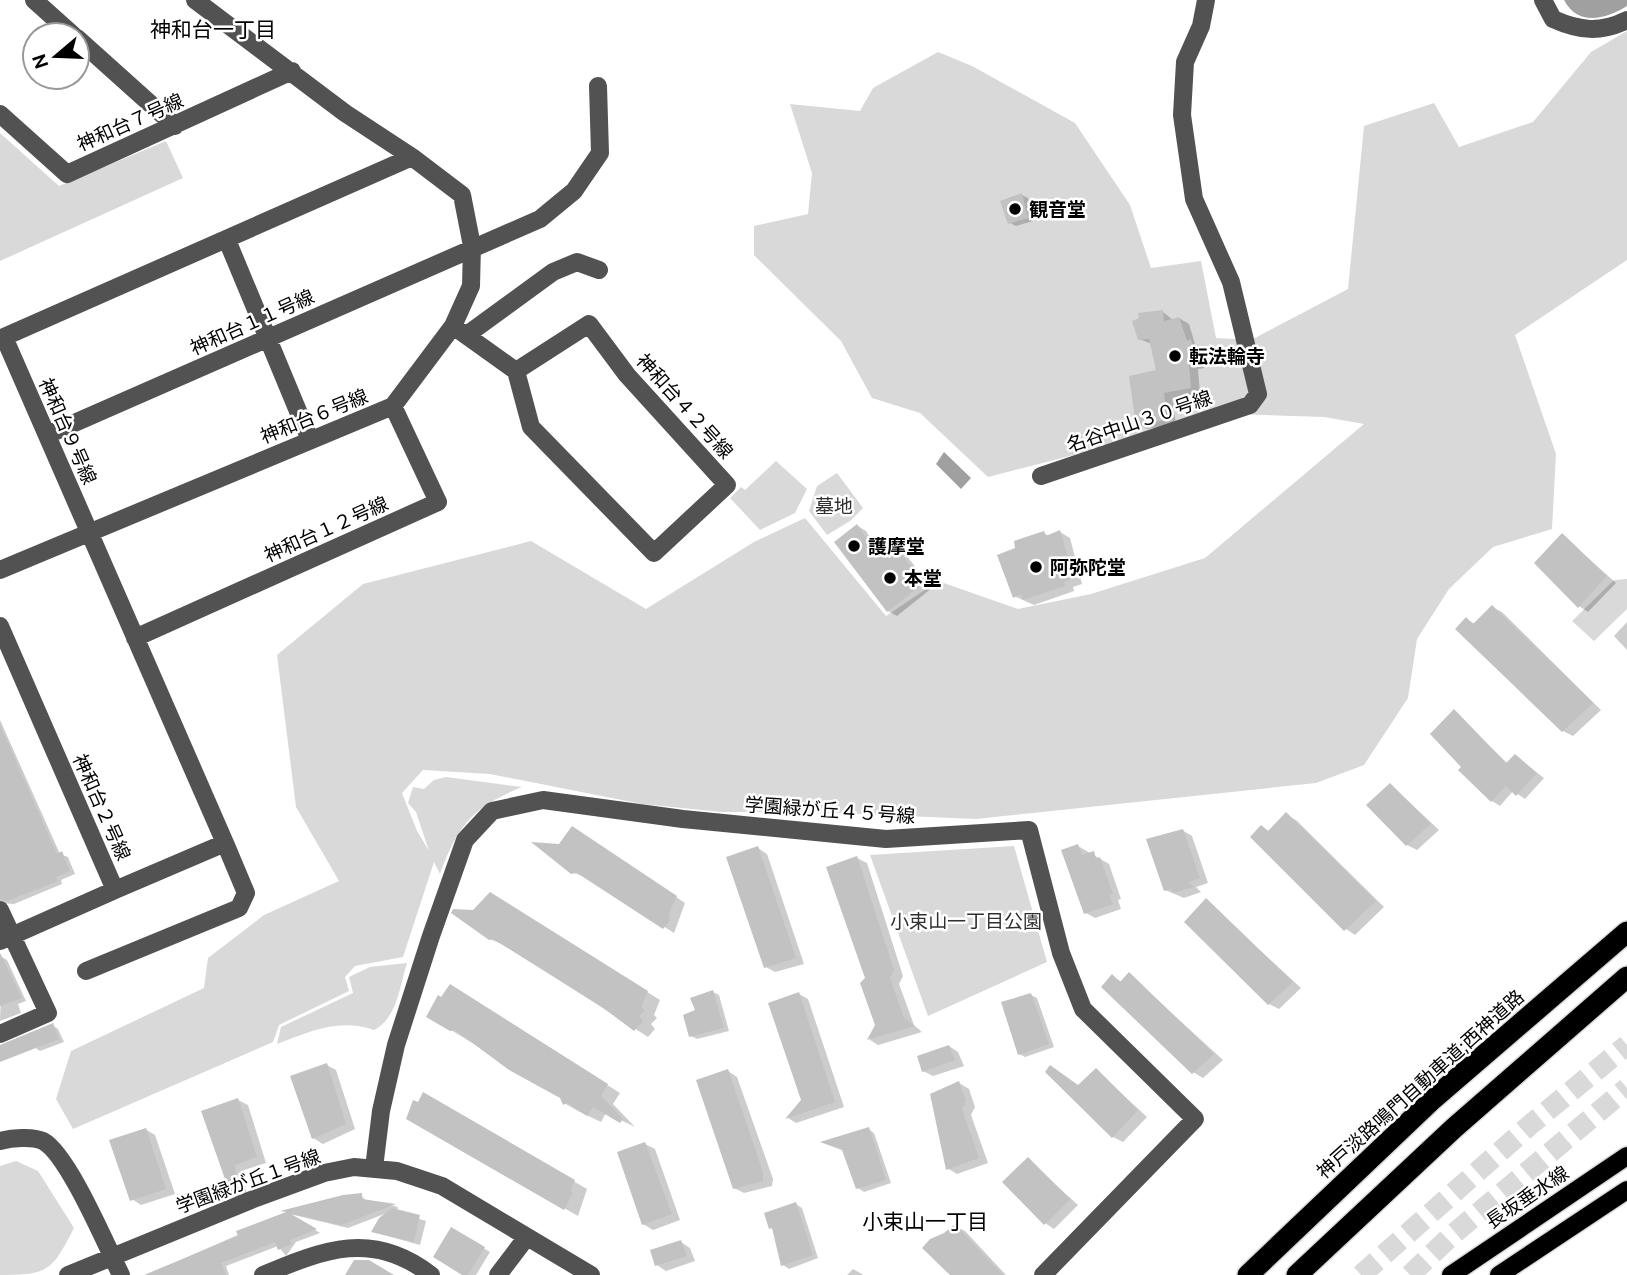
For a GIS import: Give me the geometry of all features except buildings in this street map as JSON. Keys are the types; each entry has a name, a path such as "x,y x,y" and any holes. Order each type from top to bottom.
{"highway":[{"name":"神戸淡路鳴門自動車道;西神道路","path":"1248,1275 1433,1100 1627,932"},
{"path":"1297,1275 1464,1119 1627,978"}],"main road":[{"name":"長坂垂水線","path":"1451,1275 1627,1156"},
{"path":"1499,1275 1627,1190"}],"street":[{"path":"34,0 57,21"},
{"name":"神和台６号線","path":"0,570 393,407 460,330 471,286 472,246 462,195 412,157 345,113 195,0"},
{"name":"名谷中山３０号線","path":"1041,476 1250,405 1258,394 1231,282 1194,199 1182,116 1185,62 1201,26 1206,0"},
{"path":"1543,0 1553,19 1575,29 1606,30 1627,20"},
{"path":"91,51 175,126"},
{"name":"神和台７号線","path":"0,114 67,174 292,71"},
{"name":"神和台１１号線","path":"47,435 472,246 540,219 574,191 600,153 598,86"},
{"name":"神和台９号線","path":"86,971 239,908 246,893 4,337 412,157"},
{"path":"226,240 310,440"},
{"path":"516,371 460,330 553,272 577,262 599,271"},
{"name":"神和台４２号線","path":"589,324 627,375 727,485 654,553 531,426 516,371 589,324"},
{"name":"神和台１２号線","path":"135,638 438,502 393,407"},
{"name":"神和台２号線","path":"0,626 115,890 6,938"},
{"name":"学園緑が丘４５号線","path":"374,1168 381,1111 396,1045 431,936 465,840 492,811 543,800 696,820 886,839 1030,830 1060,953 1083,1009 1195,1119 1044,1275"},
{"path":"115,890 225,843"},
{"path":"0,910 6,938 48,1013 0,1034"},
{"path":"0,1141 11,1138 42,1141 66,1165 121,1275"},
{"name":"学園緑が丘１号線","path":"68,1275 324,1173 354,1167 397,1171 442,1186 591,1275"},
{"path":"498,1275 526,1238"},
{"path":"264,1275 309,1256 357,1246 395,1254 431,1275"}],"green space":[{"path":"1627,31 1627,260 1515,335 1556,454 1552,529 1493,547 1449,589 1417,639 1408,698 1364,765 1316,783 976,819 811,812 722,812 642,804 490,774 423,770 402,793 417,831 429,851 416,812 408,803 413,787 424,789 434,780 446,777 522,787 491,802 469,819 454,842 440,874 434,862 403,957 355,966 345,977 349,991 279,1025 273,1042 73,1129 56,1099 71,1051 204,988 208,958 264,915 339,881 296,807 277,655 363,584 531,541 646,609 754,542 805,518 886,616 938,581 1018,609 1091,594 1205,558 1364,424 1324,417 1234,414 988,477 920,413 872,398 841,341 754,255 754,226 808,214 812,173 790,104 860,111 873,88 938,52 972,66 1075,123 1130,205 1151,268 1201,261 1216,338 1251,340 1348,289 1364,126 1434,103 1459,147 1533,122 1591,52"},
{"path":"0,133 59,186 166,141 183,178 0,261"},
{"path":"776,461 807,489 795,513 760,530 730,498 741,487 745,490"},
{"name":"墓地","path":"837,473 863,508 850,521 827,535 809,511 817,486"},
{"path":"1627,579 1627,609 1594,641 1572,621 1614,580"},
{"name":"小束山一丁目公園","path":"1014,846 1047,962 928,1016 870,855"},
{"path":"407,963 393,1010 382,1025 374,1030 349,1025 337,1026 277,1044 281,1027 353,993 349,977 370,967"},
{"path":"16,1161 38,1171 74,1228 60,1253 48,1267 30,1274 0,1275 0,1166"}],"shaded area":[{"path":"1564,0 1627,0 1627,6 1593,18 1577,14"},
{"path":"944,452 971,478 961,489 936,464"}],"tunnel":[{"path":"1361,1275 1530,1125 1627,1045"},
{"path":"1410,1275 1451,1236 1627,1088"}],"place":[{"name":"観音堂","path":"1015,209"},
{"name":"転法輪寺","path":"1175,356"},
{"name":"護摩堂","path":"854,546"},
{"name":"阿弥陀堂","path":"1036,567"},
{"name":"本堂","path":"890,578"}],"district":[{"name":"神和台一丁目","path":"213,30"},
{"name":"小束山一丁目","path":"925,1222"}]}
